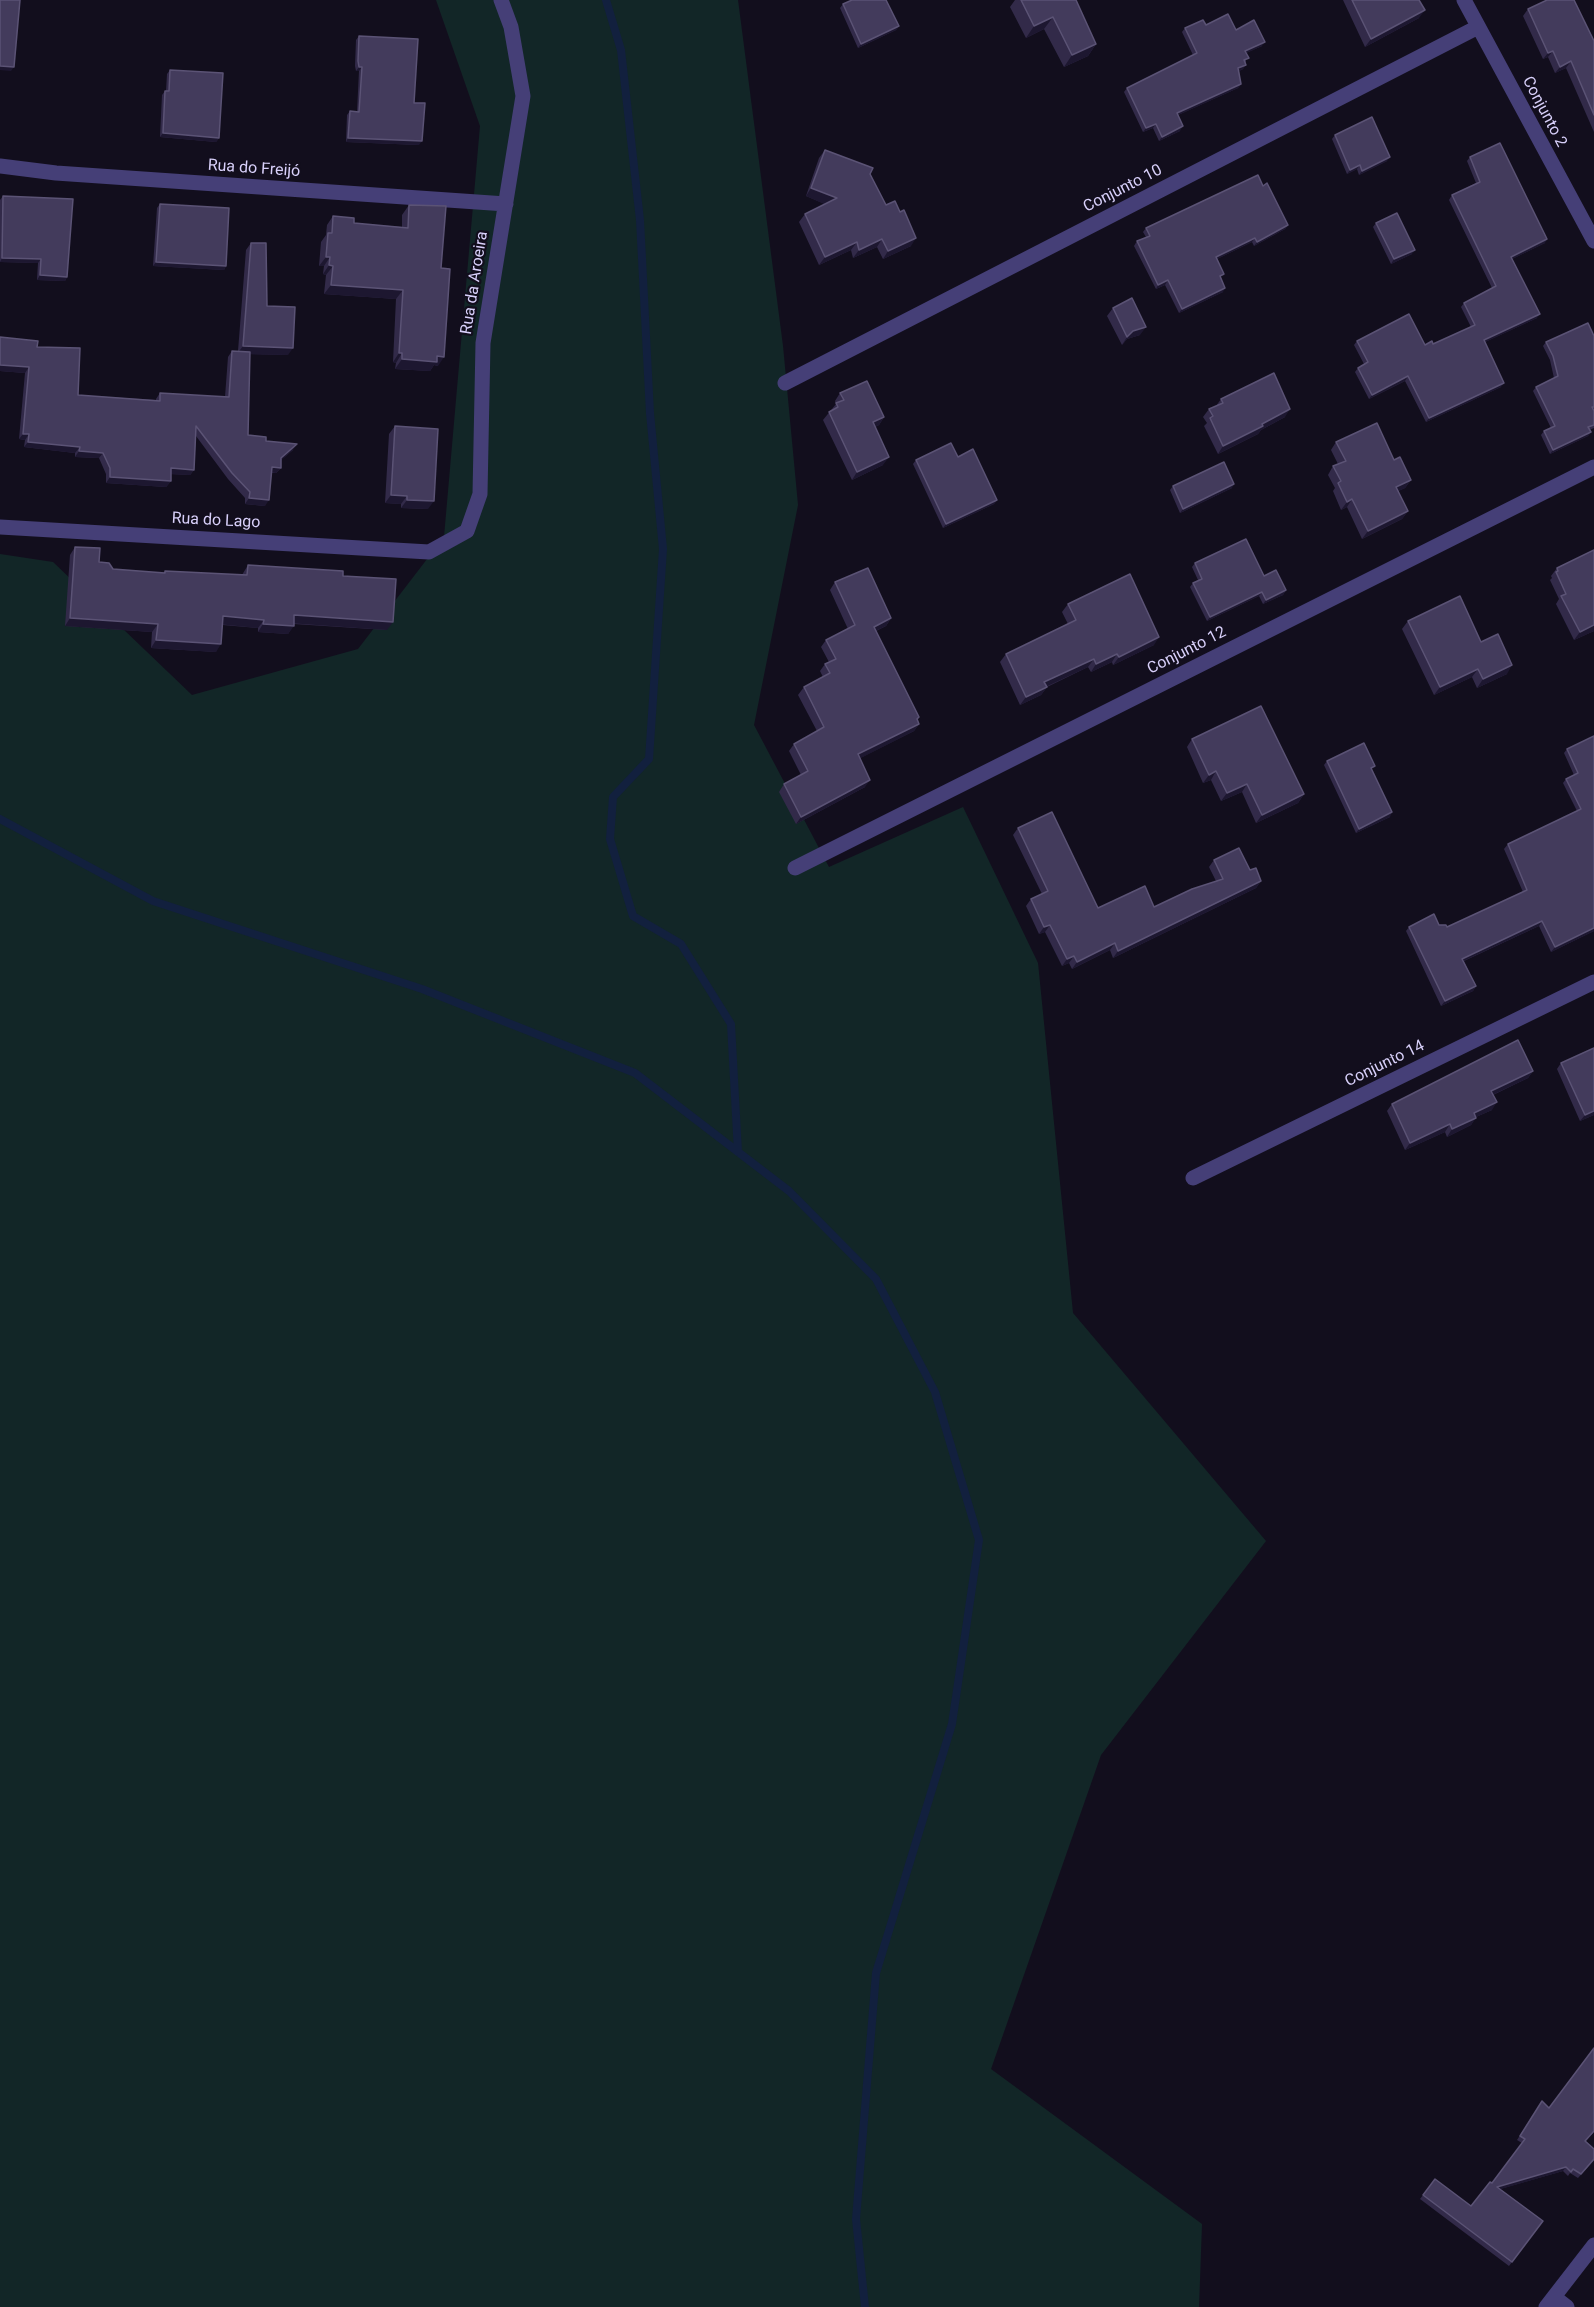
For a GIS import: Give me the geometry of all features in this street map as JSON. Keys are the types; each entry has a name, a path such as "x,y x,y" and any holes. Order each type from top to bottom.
{"street":[{"name":"Rua da Aroeira","path":"429,552 467,531 480,494 483,343 523,96 511,27 501,0"},
{"name":"Conjunto 2","path":"1464,0 1589,220 1594,241"},
{"name":"Conjunto 10","path":"785,382 1478,27"},
{"name":"Rua do Freijó","path":"0,166 68,174 506,204"},
{"name":"Conjunto 12","path":"795,868 1594,467"},
{"name":"Rua do Lago","path":"0,527 429,552"},
{"name":"Conjunto 14","path":"1193,1178 1594,982"},
{"path":"1567,2307 1550,2302 1594,2245"}],"green space":[{"path":"436,0 738,0 783,346 798,505 754,725 829,867 963,807 1038,963 1073,1313 1266,1541 1101,1755 991,2069 1202,2224 1199,2307 0,2307 0,554 53,562 192,695 358,649 444,537 480,126"}],"building":[{"path":"0,0 20,0 14,67 0,66"},
{"path":"852,0 886,0 899,26 861,44 843,4"},
{"path":"1021,0 1076,0 1096,44 1072,55 1053,17 1034,26"},
{"path":"1352,0 1419,0 1425,10 1371,39"},
{"path":"1547,0 1574,0 1594,41 1594,115 1571,61 1560,67 1553,51 1548,53 1528,9"},
{"path":"1228,14 1236,30 1254,20 1265,42 1245,51 1249,58 1244,60 1246,65 1238,68 1241,84 1177,113 1183,126 1162,137 1156,124 1146,128 1127,88 1197,53 1185,28 1203,20 1206,25"},
{"path":"359,36 418,39 414,103 425,103 422,141 348,138 350,111 359,112 362,67 359,67 358,61"},
{"path":"170,70 223,73 219,138 163,133 165,91 169,91"},
{"path":"1372,117 1390,157 1362,171 1360,165 1350,170 1335,135"},
{"path":"1500,143 1547,239 1511,257 1540,314 1484,340 1504,383 1429,418 1408,376 1372,395 1358,368 1368,362 1357,341 1409,314 1425,345 1432,341 1433,344 1475,325 1464,303 1496,286 1452,195 1480,182 1470,157"},
{"path":"825,150 873,168 870,174 886,205 895,201 900,212 904,210 916,238 888,251 882,239 859,250 857,242 825,257 805,214 837,198 811,188"},
{"path":"1258,175 1263,186 1267,183 1288,225 1257,242 1255,238 1216,257 1224,274 1220,276 1225,288 1182,309 1168,280 1158,285 1137,241 1150,236 1146,228"},
{"path":"3,196 73,199 67,277 40,275 41,259 2,258"},
{"path":"160,204 229,208 226,266 156,262"},
{"path":"409,205 446,206 441,268 450,269 444,357 437,356 437,362 402,359 402,353 399,353 403,290 331,285 333,266 329,265 330,257 326,257 328,233 332,233 333,216 354,218 354,223 408,228"},
{"path":"1397,213 1415,250 1394,259 1376,223"},
{"path":"251,243 266,243 267,306 295,307 293,348 243,346"},
{"path":"1132,298 1146,327 1133,331 1127,337 1113,308"},
{"path":"1588,323 1594,336 1594,407 1592,407 1594,425 1588,427 1591,432 1553,450 1544,431 1555,426 1536,387 1558,376 1553,356 1546,342"},
{"path":"0,337 38,341 37,347 80,348 78,395 160,401 160,393 229,397 232,351 250,352 248,435 266,437 266,441 297,444 281,458 281,468 272,467 269,500 249,498 250,492 232,473 196,426 194,470 171,468 171,481 110,477 110,468 103,453 79,451 80,447 28,442 29,434 23,434 29,367 0,365"},
{"path":"1274,373 1290,409 1262,424 1263,426 1223,446 1210,418 1213,416 1209,409 1223,403 1221,399"},
{"path":"867,381 884,417 873,422 889,457 857,472 829,412 838,407 836,403 844,400 840,393"},
{"path":"1377,423 1394,460 1400,457 1411,480 1396,487 1408,511 1368,531 1352,499 1347,502 1338,483 1341,481 1333,466 1346,461 1336,442"},
{"path":"395,426 438,429 434,501 407,500 407,496 391,495"},
{"path":"951,443 958,457 973,449 997,500 946,524 916,460"},
{"path":"1224,462 1234,484 1183,509 1173,486"},
{"path":"1246,539 1264,576 1276,570 1286,590 1266,600 1262,592 1210,617 1193,583 1202,579 1195,563"},
{"path":"75,547 100,548 99,562 109,563 113,569 247,575 248,565 343,571 343,576 396,579 393,622 294,615 294,626 263,624 264,620 223,616 221,644 156,640 158,624 70,618"},
{"path":"1594,550 1594,625 1580,632 1561,596 1566,594 1556,572 1557,568"},
{"path":"868,568 891,618 874,627 919,717 917,719 919,724 858,754 870,780 801,817 784,784 808,771 794,744 824,727 804,687 830,673 825,664 836,659 826,640 855,625 835,582"},
{"path":"1130,574 1159,637 1119,657 1117,654 1096,664 1094,659 1044,682 1047,687 1026,697 1006,654 1076,620 1068,604"},
{"path":"1460,596 1481,642 1498,634 1512,665 1483,679 1478,669 1440,687 1408,621"},
{"path":"1261,706 1304,794 1262,815 1247,784 1227,793 1216,771 1209,775 1192,739"},
{"path":"1594,736 1594,928 1555,947 1542,921 1462,959 1476,986 1445,1001 1409,927 1434,914 1439,925 1447,927 1527,890 1508,844 1581,809 1566,779 1578,773 1567,749"},
{"path":"1364,743 1375,766 1371,768 1392,812 1359,829 1327,761"},
{"path":"1052,812 1098,908 1145,886 1154,907 1192,889 1223,879 1214,860 1239,848 1250,870 1256,868 1261,881 1118,951 1115,943 1077,962 1074,956 1067,959 1050,925 1044,927 1031,899 1048,891 1018,828"},
{"path":"1518,1040 1533,1071 1491,1091 1497,1102 1474,1113 1476,1118 1452,1129 1450,1124 1410,1143 1392,1104"},
{"path":"1594,1048 1594,1111 1585,1115 1561,1063"},
{"path":"1594,2048 1594,2131 1585,2141 1594,2149 1594,2159 1581,2174 1573,2169 1571,2172 1566,2167 1497,2187 1543,2221 1512,2262 1423,2195 1435,2179 1471,2206 1490,2182 1492,2183 1525,2139 1520,2136 1542,2101 1549,2108"}],"waterway":[{"path":"606,0 621,50 640,220 650,413 663,549 649,759 613,797 610,839 633,916 681,944 731,1024 738,1152"},
{"path":"0,819 153,901 422,989 635,1073 789,1191 876,1279 935,1392 979,1540 952,1724 876,1973 856,2219 865,2307"}]}
